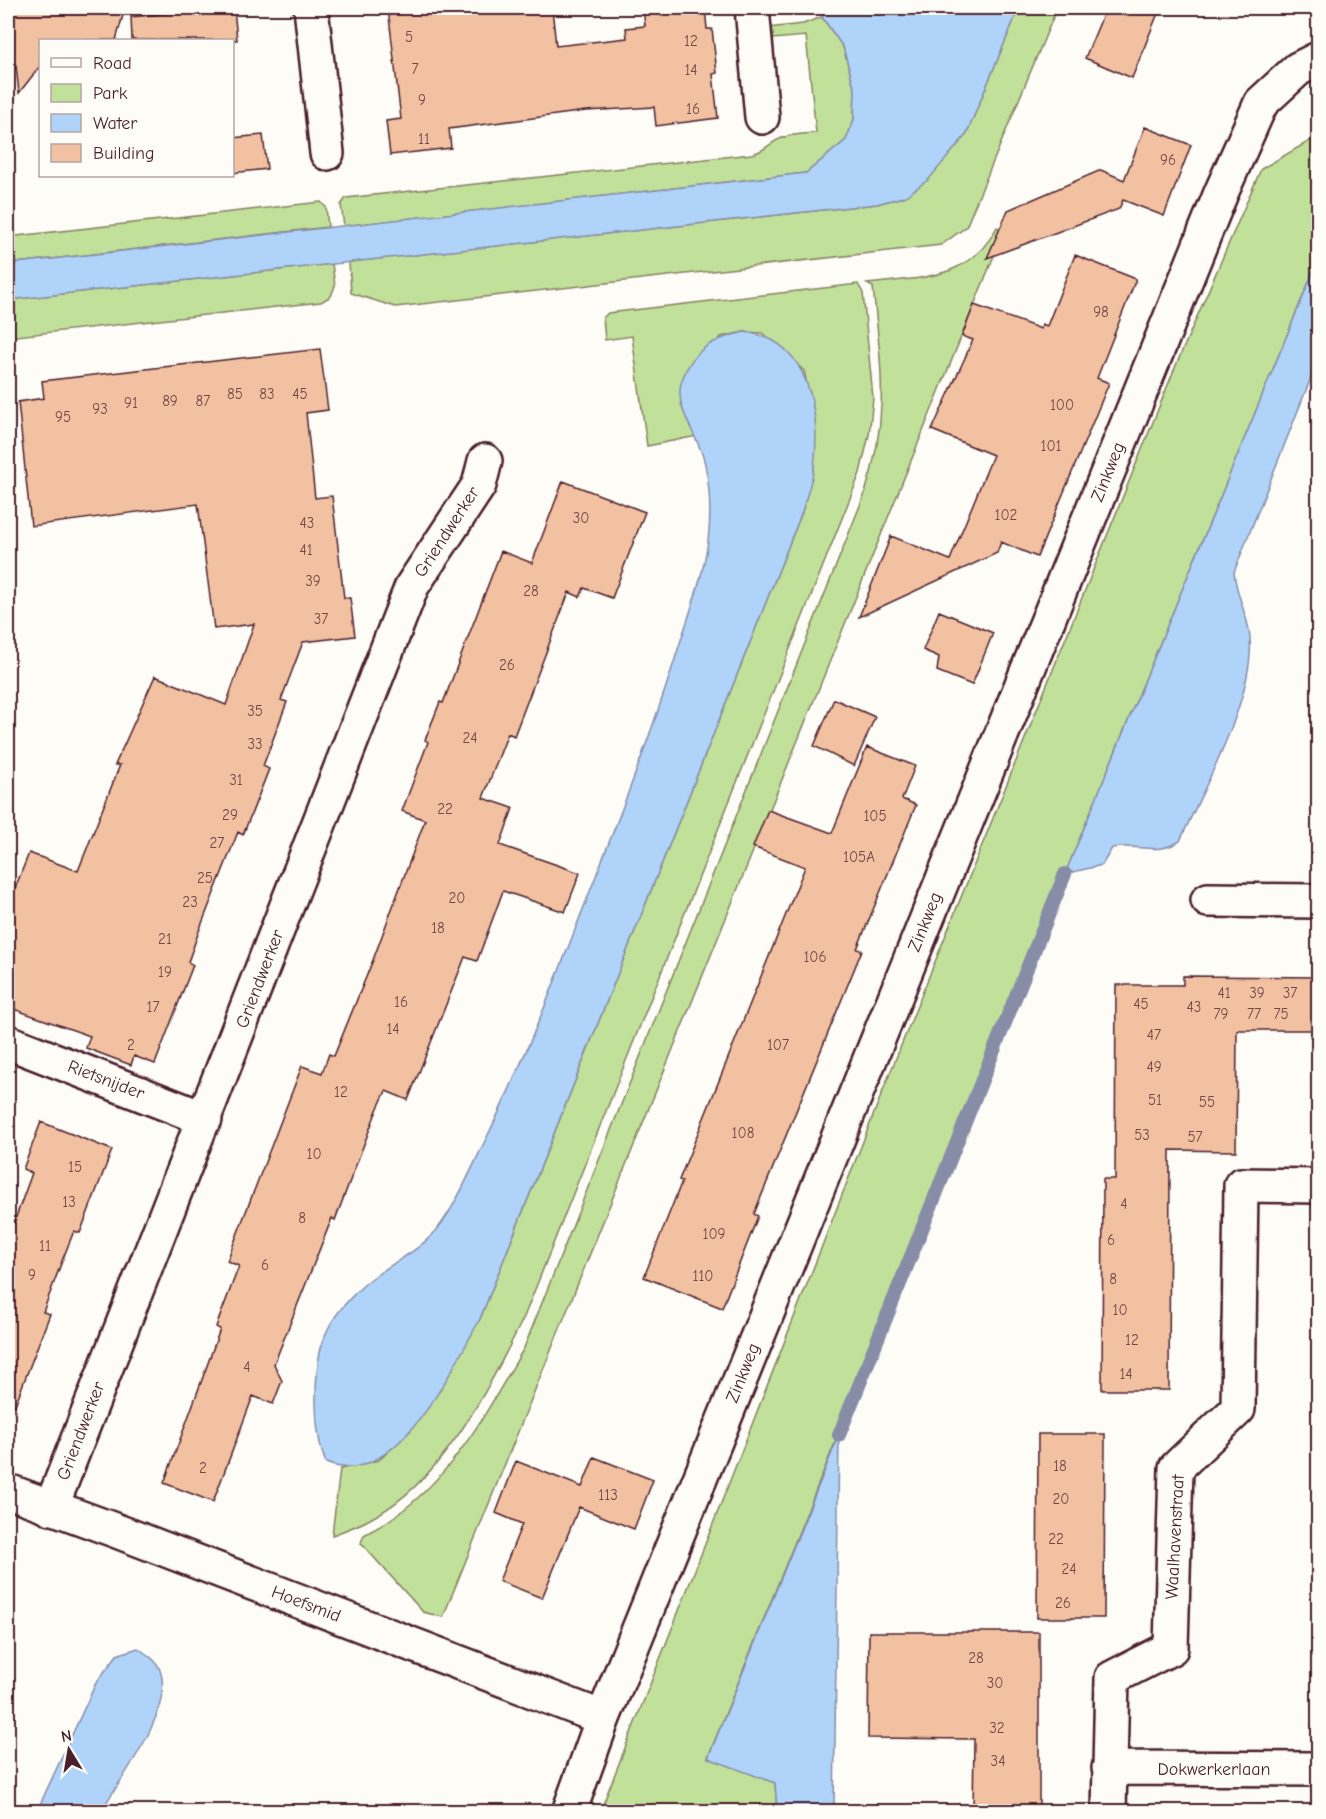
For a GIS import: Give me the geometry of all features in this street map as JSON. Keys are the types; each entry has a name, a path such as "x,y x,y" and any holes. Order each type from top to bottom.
{"street":[{"path":"311,8 327,153"},
{"path":"752,8 762,117"},
{"name":"Zinkweg","path":"568,1812 603,1718 1221,193 1261,103 1298,69 1318,59"},
{"name":"Griendwerker","path":"51,1508 412,586 479,485 485,460"},
{"path":"1208,900 1318,901"},
{"name":"Rietsnijder","path":"8,1042 205,1119"},
{"name":"Waalhavenstraat","path":"1109,1812 1112,1678 1171,1647 1176,1468 1238,1409 1241,1185 1318,1186"},
{"name":"Hoefsmid","path":"8,1491 603,1718"},
{"name":"Dokwerkerlaan","path":"1109,1768 1318,1769"}],"green space":[{"path":"1019,8 1057,8 966,227 941,245 395,307 351,293 349,262 877,204 906,196 966,135"},
{"path":"822,17 843,47 855,90 854,119 846,140 806,173 344,226 341,205 346,198 752,154 786,137 816,133 806,36 772,39 768,28 803,24"},
{"path":"1318,136 1318,260 1065,874 708,1757 775,1783 777,1811 600,1812 884,1088 1174,370 1261,169"},
{"path":"321,202 326,207 328,227 8,264 8,237"},
{"path":"997,227 1004,231 443,1617 423,1612 361,1543 364,1535 392,1519 438,1478 475,1429 524,1348 865,493 873,465 881,415 879,342 873,287 867,284 924,277 958,267 986,245"},
{"path":"332,264 335,286 331,296 321,302 8,337 8,300"},
{"path":"858,284 863,293 873,398 869,435 860,473 524,1317 479,1402 442,1457 420,1482 396,1503 351,1528 332,1535 340,1469 379,1460 411,1430 480,1319 802,512 814,467 813,413 804,371 762,333 744,332 721,337 682,407 697,436 647,446 632,336 605,340 603,318 608,313"}],"water":[{"path":"831,8 1019,8 966,135 929,179 906,196 877,204 8,300 8,264 806,173 846,140 854,119 855,90 843,47 822,17"},
{"path":"1318,260 1318,360 1234,572 1249,630 1250,654 1246,680 1228,737 1180,841 1163,848 1112,848 1102,865 1065,874"},
{"path":"744,332 766,337 783,348 797,363 806,381 812,402 816,446 813,473 802,512 480,1319 438,1393 419,1420 398,1443 376,1459 352,1467 326,1463 319,1434 316,1397 319,1360 327,1331 342,1307 364,1285 433,1234 459,1195 536,1027 638,768 692,607 708,541 710,503 707,473 681,401 682,380 692,360 706,347 723,338"},
{"path":"839,1435 834,1811 777,1811 775,1783 708,1758"},
{"path":"138,1648 159,1666 163,1686 160,1704 144,1743 101,1811 37,1811 96,1683 117,1655"}],"building":[{"path":"8,8 125,8 116,39 39,39 39,67 19,93 16,66 8,77"},
{"path":"234,8 237,40 132,39 131,17"},
{"path":"388,8 451,8 452,15 500,8 552,8 556,46 627,38 626,28 645,26 643,8 705,8 707,29 712,29 717,73 713,74 718,118 656,126 654,107 586,111 449,129 451,148 390,155 386,121 401,119"},
{"path":"1106,8 1160,8 1132,78 1085,58"},
{"path":"1145,127 1191,145 1164,216 1123,200 1119,209 987,258 1008,210 1101,170 1124,180"},
{"path":"263,135 267,169 234,173 234,138"},
{"path":"1075,255 1136,279 1097,378 1109,383 1037,557 1001,542 997,553 859,617 891,536 950,560 993,455 932,430 973,340 962,336 974,305 1041,329 1042,324 1047,326"},
{"path":"320,349 328,410 306,413 315,498 332,496 344,598 350,598 355,636 303,642 281,700 287,702 263,766 269,769 243,835 238,832 199,931 188,962 193,965 155,1064 134,1056 131,1065 86,1048 90,1036 8,1007 8,906 29,853 78,871 120,765 115,765 155,676 226,705 254,624 214,629 198,504 31,526 18,402 44,398 42,381"},
{"path":"563,481 645,512 612,598 584,588 580,597 569,592 514,736 508,733 483,798 513,808 500,845 580,873 565,912 503,891 477,961 465,957 408,1100 386,1091 274,1364 282,1381 273,1404 253,1396 213,1502 164,1483 220,1329 216,1327 239,1266 227,1261 302,1066 322,1073 329,1054 334,1056 373,960 425,820 402,811 428,742 425,740 440,702 443,703 501,551 532,563"},
{"path":"939,611 993,633 972,685 937,671 939,657 923,650"},
{"path":"834,699 875,717 854,766 814,746"},
{"path":"867,747 915,766 902,799 916,805 857,949 862,950 754,1214 758,1216 722,1308 644,1277 682,1181 679,1180 805,867 753,847 768,810 832,833"},
{"path":"1183,976 1318,977 1318,1030 1237,1030 1236,1151 1170,1150 1169,1390 1102,1390 1103,1179 1115,1179 1116,985 1183,985"},
{"path":"41,1122 112,1150 80,1233 74,1231 62,1261 43,1312 50,1314 10,1418 8,1418 8,1239 32,1173 23,1169"},
{"path":"1038,1434 1105,1434 1104,1618 1037,1618"},
{"path":"594,1457 653,1480 634,1529 579,1507 542,1598 499,1581 522,1524 496,1513 516,1461 582,1487"},
{"path":"869,1632 1039,1632 1039,1812 973,1812 974,1739 868,1738"}],"waterway":[{"path":"839,1435 1065,874"}]}
